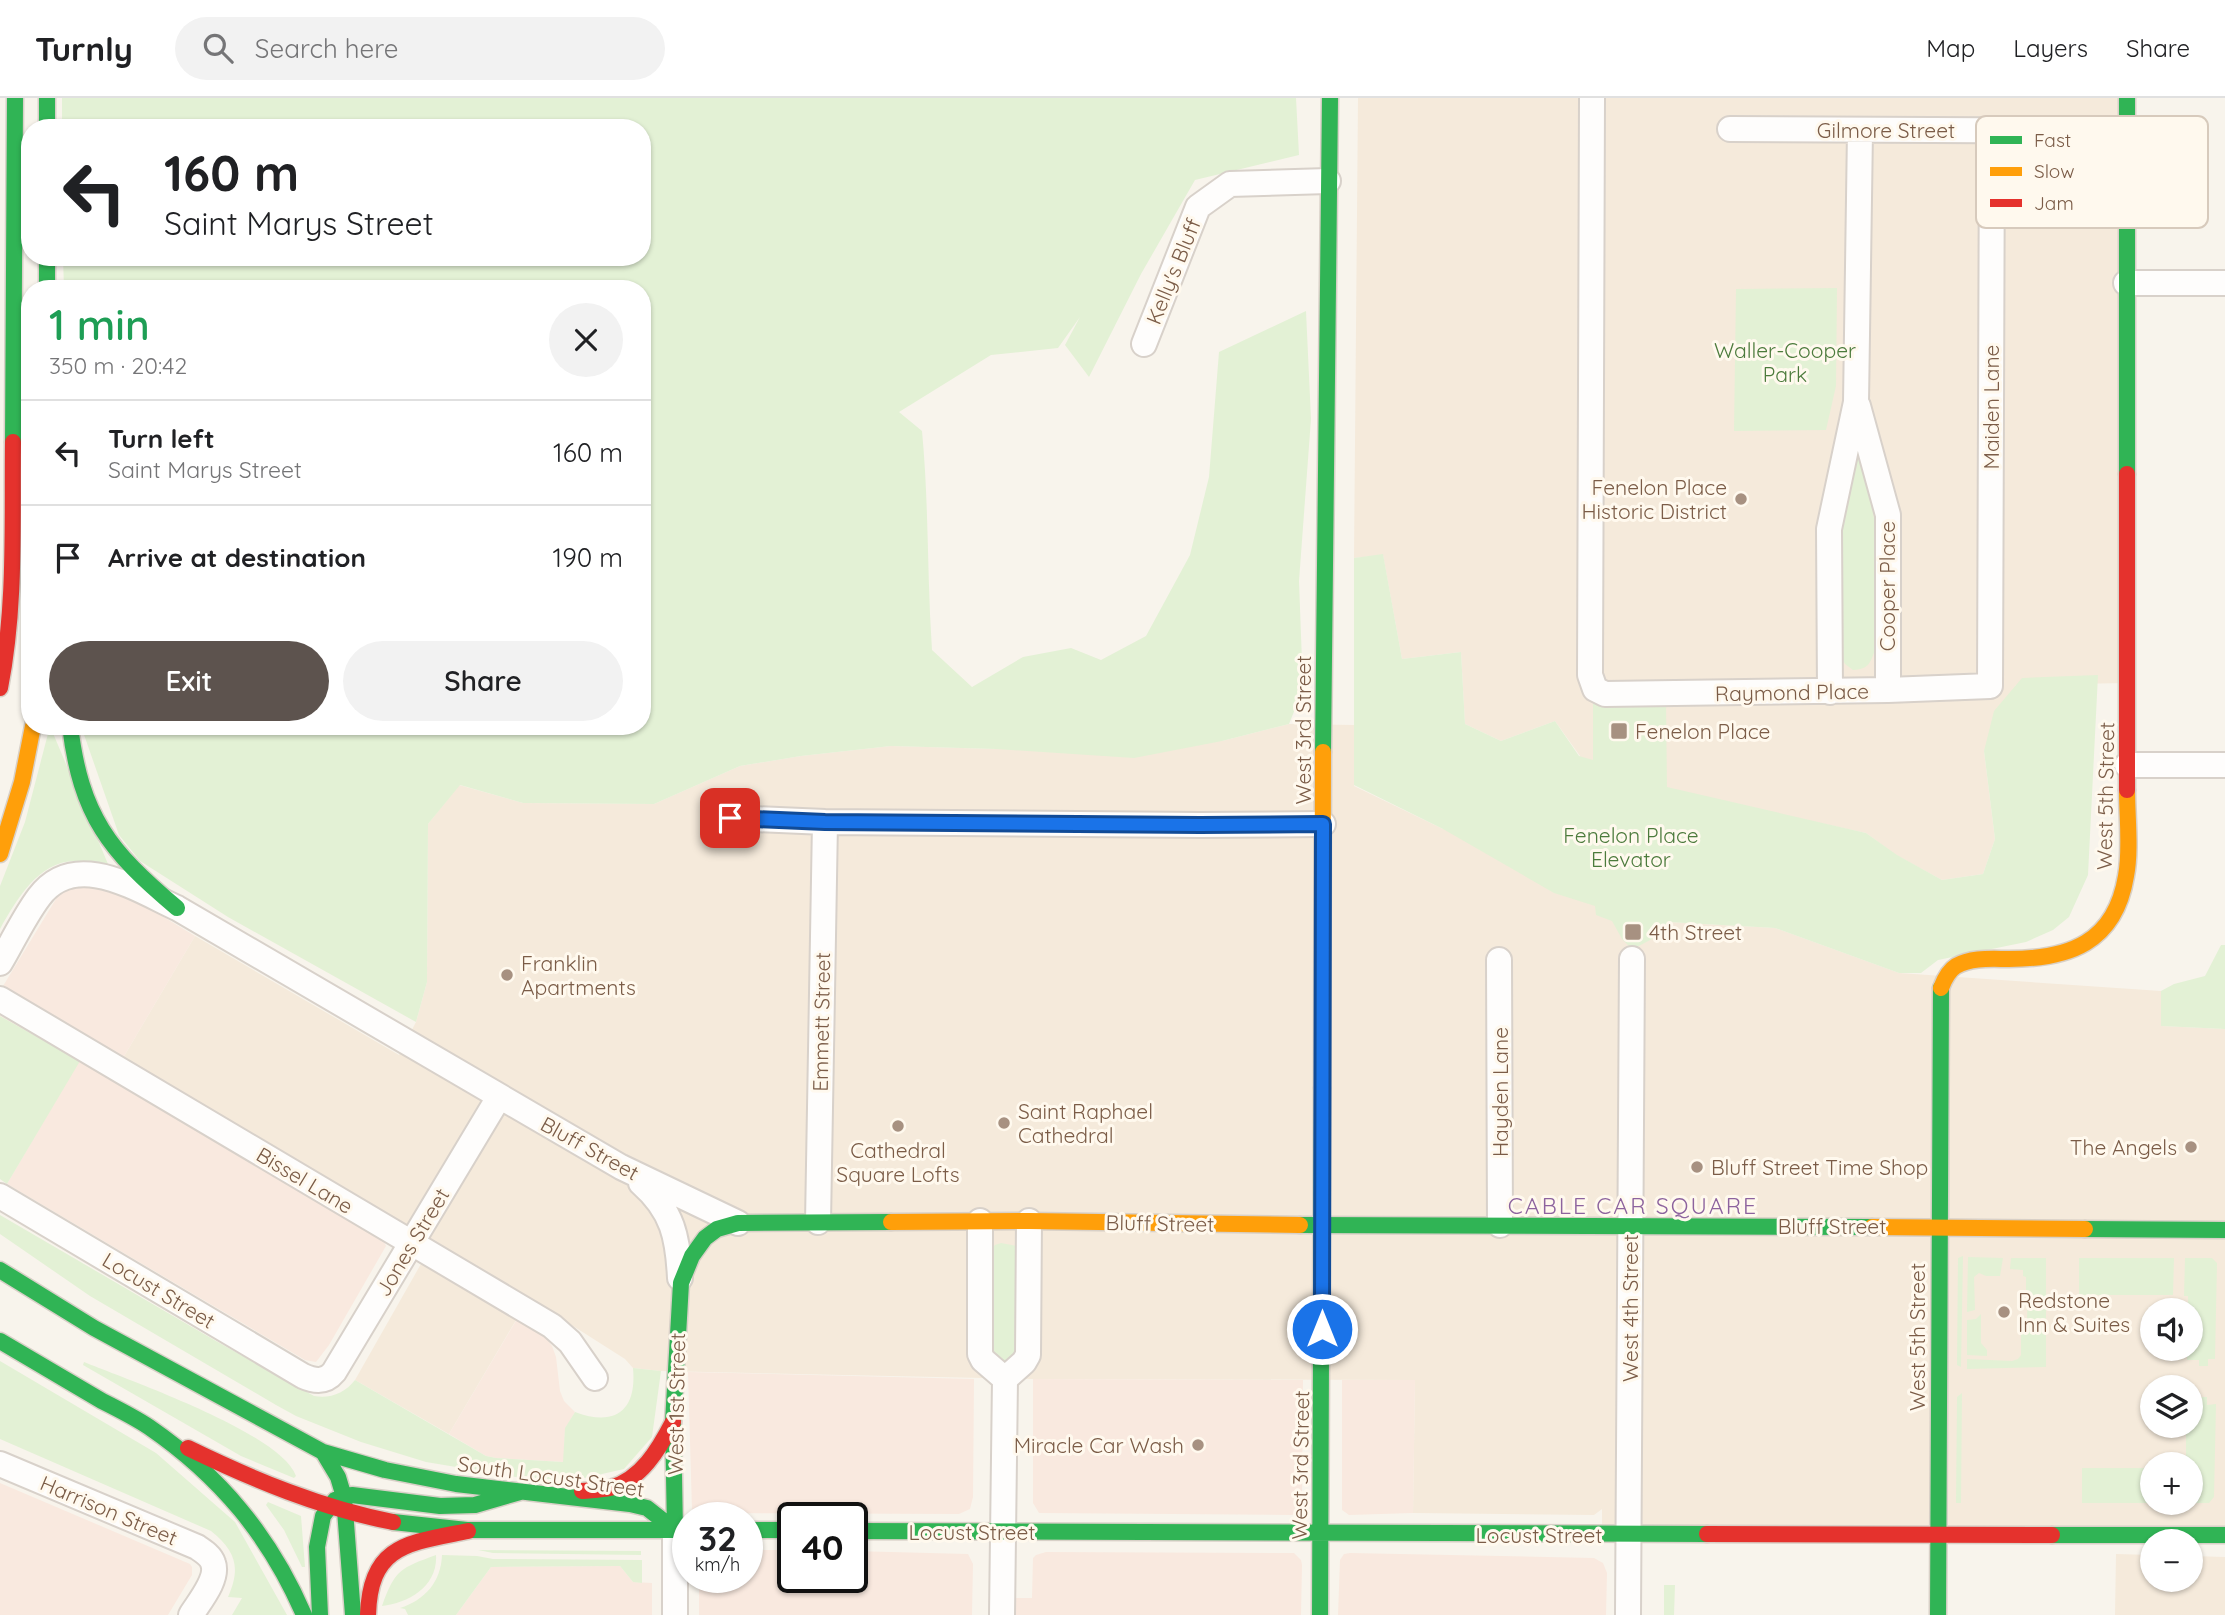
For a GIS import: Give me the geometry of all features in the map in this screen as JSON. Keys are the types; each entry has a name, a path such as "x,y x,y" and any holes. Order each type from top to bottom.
{"main road":[{"path":"0,688 8,648 14,527 15,98"},
{"path":"47,98 47,119"},
{"name":"West 3rd Street","path":"1320,1615 1323,824 1330,98"},
{"name":"West 5th Street","path":"2127,98 2127,116"},
{"name":"West 5th Street","path":"1938,1615 1941,987 1953,968 1965,962 1982,959 2043,959 2066,954 2083,946 2098,936 2115,912 2127,874 2126,228"},
{"path":"0,854 22,782 31,735"},
{"path":"71,735 73,758 80,784 92,815 111,846 145,883 177,908"},
{"name":"Bluff Street","path":"738,1223 1030,1221 2225,1230"},
{"name":"West 1st Street","path":"679,1502 673,1422 681,1283 686,1268 703,1240 713,1231 738,1223"},
{"name":"South Locust Street","path":"0,1270 93,1328 323,1452 397,1472 456,1484 630,1504 647,1508 672,1524"},
{"name":"South Locust Street","path":"0,1340 155,1431 257,1480 398,1523 468,1531 672,1530"},
{"path":"551,1494 610,1488 624,1482 662,1445 673,1422"},
{"path":"155,1431 214,1480 242,1508 268,1543 292,1584 304,1615"},
{"path":"323,1452 338,1477 353,1615"},
{"path":"320,1615 317,1547 323,1516 352,1494 440,1506 475,1505 520,1492"},
{"path":"368,1615 367,1598 372,1575 385,1557 405,1545 468,1531"},
{"name":"Locust Street","path":"868,1531 2225,1535"}],"street":[{"name":"Raymond Place","path":"1592,98 1590,675 1595,689 1612,694 1990,686"},
{"name":"Gilmore Street","path":"1730,129 1976,129"},
{"name":"Cooper Place","path":"1830,691 1829,529 1856,402 1860,131"},
{"name":"Kelly's Bluff","path":"1143,344 1198,207 1230,184 1328,181"},
{"name":"Maiden Lane","path":"1990,686 1992,228"},
{"path":"2126,283 2225,283"},
{"name":"Cooper Place","path":"1856,402 1888,514 1888,690"},
{"path":"2127,765 2225,765"},
{"path":"730,818 825,822 1323,824"},
{"name":"Emmett Street","path":"818,1222 825,822"},
{"path":"0,963 40,896 51,885 66,877 95,874 107,876 177,908"},
{"name":"Bluff Street","path":"177,908 621,1167 738,1223"},
{"name":"West 4th Street","path":"1628,1615 1632,959"},
{"name":"Hayden Lane","path":"1499,960 1500,1225"},
{"name":"Bissel Lane","path":"0,999 552,1326 570,1342 595,1378"},
{"name":"Jones Street","path":"320,1380 327,1379 334,1372 499,1097"},
{"path":"621,1167 662,1204 678,1242 681,1283"},
{"name":"Locust Street","path":"0,1196 303,1376 320,1380"},
{"path":"1002,1615 1005,1379 1028,1355 1030,1221"},
{"path":"980,1222 980,1354 983,1360 1005,1379"},
{"name":"Harrison Street","path":"0,1464 197,1547 213,1563 214,1573 209,1587 191,1615"},
{"name":"West 1st Street","path":"675,1615 677,1593"}],"shaded area":[{"path":"1358,98 2127,98 2127,116 1976,116 1976,228 2127,228 2127,683 2016,685 1984,751 1995,839 1983,874 1942,880 1896,855 1866,833 1773,813 1668,922 1775,928 1899,973 2161,991 2161,1026 2225,1029 2225,1535 2203,1535 2203,1529 2140,1529 2140,1535 1602,1535 1602,1509 1594,1515 1413,1513 1415,1380 1033,1379 661,1371 633,1368 625,1359 529,1298 449,1434 355,1380 434,1241 123,1058 195,936 399,1055 416,1022 427,982 428,824 459,785 523,803 654,804 740,766 801,756 891,746 996,749 1222,741 1289,724 1354,725 1354,786 1443,829 1580,756 1555,721 1501,741 1465,724 1461,652 1402,659 1383,555 1354,558"},
{"path":"79,883 129,896 195,936 123,1058 383,1240 386,1246 329,1345 316,1362 305,1360 7,1184 79,1061 0,1016 0,991 59,894"},
{"path":"517,1319 544,1335 552,1346 560,1391 564,1401 575,1412 565,1429 564,1462 486,1456 449,1434"},
{"path":"688,1372 974,1379 973,1497 970,1509 959,1514 868,1514 868,1502 777,1502 777,1513 763,1513 763,1502 692,1502"},
{"path":"1033,1379 1303,1380 1302,1497 1299,1511 1292,1515 1039,1513 1033,1503"},
{"path":"1342,1380 1415,1380 1413,1513 1349,1515 1342,1510"},
{"path":"0,1483 190,1564 192,1575 168,1615 0,1615"},
{"path":"763,1550 777,1550 777,1593 868,1593 868,1551 968,1554 973,1564 972,1615 699,1615 699,1593 763,1593"},
{"path":"1046,1552 1294,1553 1302,1565 1301,1615 1002,1615 1003,1598 1032,1598 1033,1558"},
{"path":"1344,1554 1594,1558 1603,1563 1607,1573 1606,1615 1338,1615 1340,1560"},
{"path":"2116,1554 2140,1555 2140,1592 2203,1592 2203,1556 2225,1557 2225,1615 2115,1615"},
{"path":"620,1566 633,1582 652,1583 652,1615 456,1615 491,1567"}],"green space":[{"path":"62,98 1296,98 1299,155 1195,180 1141,274 1089,377 1065,345 1080,317 1058,348 991,355 899,412 922,431 932,650 972,687 1023,657 1071,648 1101,660 1146,636 1190,555 1209,477 1219,352 1306,311 1311,419 1299,581 1303,689 1289,724 1222,741 1134,758 996,749 891,746 801,756 740,766 654,804 523,803 460,785 428,824 427,982 416,1022 228,917 140,861 119,835 84,735 651,735 651,280 64,280 63,266 651,266 651,119 62,119"},
{"name":"Waller-Cooper Park","path":"1837,288 1836,386 1826,430 1734,431 1736,289"},
{"path":"1858,438 1862,439 1875,525 1875,650 1868,665 1853,670 1841,657 1842,524"},
{"name":"Fenelon Place Elevator","path":"1383,554 1402,659 1461,652 1465,724 1501,741 1555,721 1579,756 1593,760 1593,702 1666,701 1667,787 1866,833 1897,855 1942,880 1983,874 1995,839 1984,751 1994,711 2022,678 2098,675 2088,875 2069,917 2053,930 2026,942 1938,960 1921,973 1899,973 1775,928 1668,922 1652,939 1631,948 1622,939 1612,921 1596,915 1595,906 1554,893 1443,829 1354,785 1354,558"},
{"path":"48,735 54,735 108,864 75,861 50,868 30,884 0,929 0,886 25,822"},
{"path":"2221,945 2225,945 2225,1029 2161,1026 2161,991 2174,984 2205,976"},
{"path":"0,1016 80,1061 7,1184 0,1179"},
{"path":"0,1215 314,1396 337,1394 355,1380 486,1456 563,1462 565,1428 575,1412 602,1418 620,1412 631,1395 633,1368 661,1371 652,1437 624,1469 580,1479 522,1478 426,1462 361,1442 296,1416 90,1296 0,1234"},
{"path":"1001,1243 1017,1246 1020,1355 1012,1364 993,1362 989,1252"},
{"path":"1963,1256 1961,1367 1957,1365 1958,1258"},
{"path":"1968,1257 2003,1258 2000,1276 1979,1273 1974,1277 1975,1310 1967,1312"},
{"path":"2011,1258 2046,1258 2046,1367 1967,1369 1967,1359 2012,1361 2021,1355 2021,1319 2027,1319 2028,1292 2023,1270 2010,1269"},
{"path":"2079,1258 2174,1258 2173,1295 2079,1295"},
{"path":"2185,1258 2212,1258 2217,1263 2215,1359 2208,1359 2208,1366 2199,1366 2199,1361 2203,1361 2203,1298 2184,1296"},
{"path":"1981,1314 1981,1343 1987,1350 1987,1356 1967,1355 1967,1320 1976,1319"},
{"path":"0,1361 156,1453 235,1522 287,1615 232,1615 242,1598 228,1597 234,1577 234,1561 226,1546 211,1531 0,1439"},
{"path":"84,1362 234,1426 284,1459 296,1476 294,1478 241,1456 83,1365"},
{"path":"1962,1393 1961,1503 1956,1503 1957,1397"},
{"path":"2203,1397 2207,1397 2207,1405 2216,1404 2214,1497 2209,1503 2203,1503 2203,1452 2186,1452 2186,1438 2203,1438"},
{"path":"2082,1468 2140,1468 2140,1503 2082,1503"},
{"path":"268,1502 301,1516 305,1567 302,1567 284,1530 266,1505"},
{"path":"478,1550 641,1551 641,1555 493,1553"},
{"path":"436,1555 432,1576 420,1591 402,1601 382,1606 391,1584 401,1572"},
{"path":"442,1555 493,1559 642,1560 642,1583 633,1582 620,1566 491,1567 456,1615 408,1615 405,1609 400,1608 417,1600 430,1589 439,1574"},
{"path":"1664,1585 1675,1585 1674,1615 1664,1615"}],"traffic: fast":[{"path":"13,442 15,98"},
{"path":"47,98 47,119"},
{"path":"1323,752 1330,98"},
{"path":"2127,98 2127,116"},
{"path":"2127,228 2127,474"},
{"path":"47,266 47,280"},
{"path":"71,735 82,784 102,829 133,868 177,908"},
{"path":"1938,1615 1941,988"},
{"path":"1320,1615 1322,1088"},
{"path":"674,1502 673,1422 681,1283 692,1256 705,1238 717,1229 738,1223 891,1222"},
{"path":"1300,1225 1872,1227"},
{"path":"2085,1229 2225,1230"},
{"path":"0,1270 94,1328 323,1452 338,1477 344,1497 353,1615"},
{"path":"0,1341 143,1423 198,1466 220,1487 259,1534 304,1615"},
{"path":"323,1452 385,1470 456,1484 630,1504 647,1508 672,1528"},
{"path":"320,1615 317,1547 323,1516 335,1500 352,1495 440,1506 475,1505 520,1492"},
{"path":"393,1522 467,1530 672,1530"},
{"path":"763,1530 777,1530"},
{"path":"868,1531 1707,1534"},
{"path":"2052,1535 2225,1535"}],"traffic: slow":[{"path":"0,854 22,782 31,735"},
{"path":"1322,1088 1323,752"},
{"path":"1941,988 1951,970 1962,963 1982,959 2051,955 2086,943 2100,932 2112,917 2126,876 2129,845 2127,790"},
{"path":"891,1222 1300,1225"},
{"path":"1872,1227 2085,1229"}],"traffic: jam":[{"path":"0,688 11,596 13,442"},
{"path":"2127,474 2127,790"},
{"path":"582,1491 610,1488 631,1478 655,1453 673,1422"},
{"path":"188,1448 288,1492 393,1522"},
{"path":"368,1615 370,1591 385,1560 411,1544 468,1531"},
{"path":"1707,1534 2052,1535"}],"place":[{"name":"Fenelon Place Historic District","path":"1741,499"},
{"name":"Fenelon Place","path":"1619,731"},
{"name":"4th Street","path":"1633,932"},
{"name":"Franklin Apartments","path":"507,975"},
{"name":"Saint Raphael Cathedral","path":"1004,1123"},
{"name":"Cathedral Square Lofts","path":"898,1126"},
{"name":"The Angels","path":"2191,1147"},
{"name":"Bluff Street Time Shop","path":"1697,1167"},
{"name":"Redstone Inn & Suites","path":"2004,1312"},
{"name":"Miracle Car Wash","path":"1198,1445"}],"district":[{"name":"CABLE CAR SQUARE","path":"1633,1205"}],"route":[{"path":"730,818 825,822 1323,824 1322,1329"}]}
